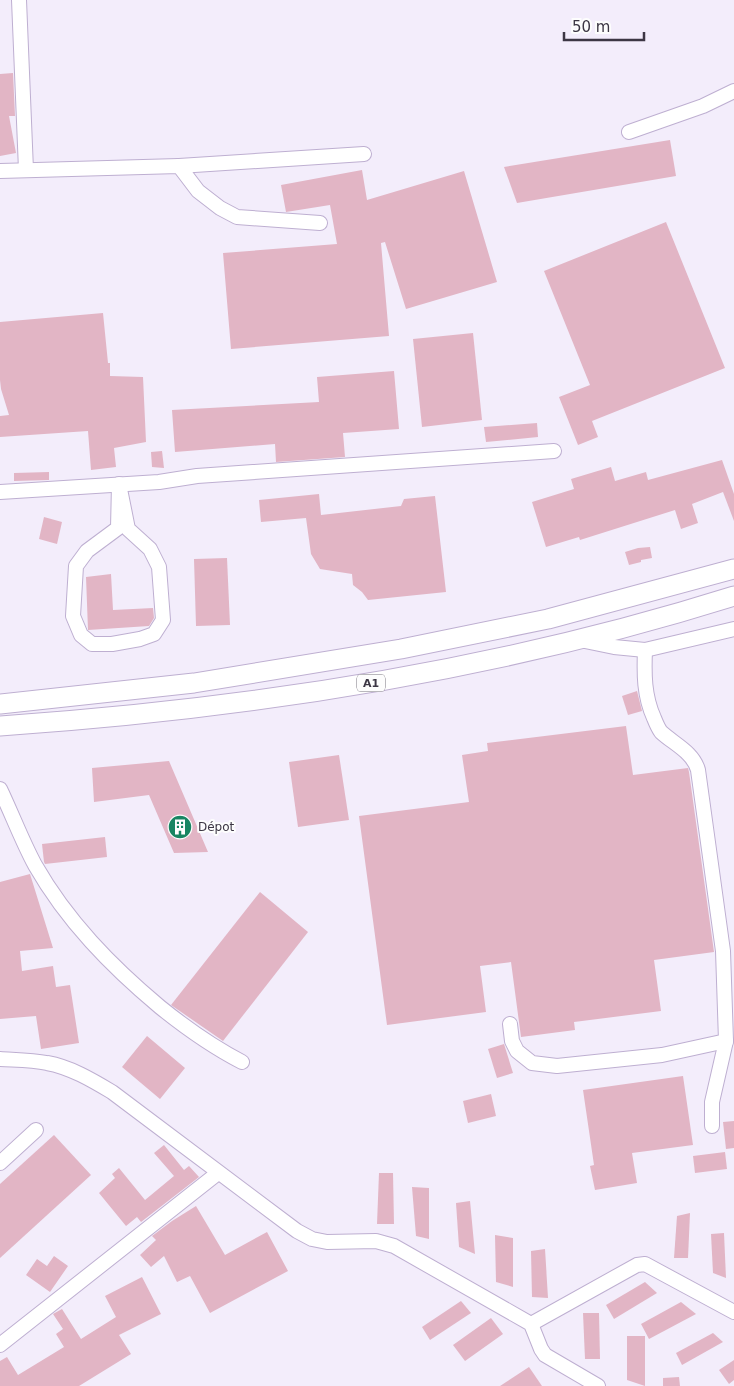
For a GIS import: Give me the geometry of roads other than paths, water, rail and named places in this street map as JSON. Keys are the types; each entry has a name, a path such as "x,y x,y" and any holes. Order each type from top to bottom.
{"highway":[{"name":"A1","path":"0,704 194,684 401,650 548,619 734,569"},
{"name":"A1","path":"0,726 92,720 333,690 426,674 580,639 687,611 734,596"}],"street":[{"path":"19,0 26,170"},
{"path":"629,132 703,106 734,91"},
{"path":"0,171 179,166 364,154"},
{"path":"179,166 198,191 220,208 237,217 320,223"},
{"path":"0,492 159,482 197,476 554,450"},
{"path":"119,484 128,529 150,549 159,567 163,620 154,634 140,639 112,644 92,644 81,635 73,616 76,566 87,551 118,528 119,484"},
{"path":"580,639 614,647 645,650 734,629"},
{"path":"645,650 644,683 649,706 656,722 660,730 695,762 698,770 723,950 726,1041 712,1102 712,1126"},
{"path":"0,789 35,865 63,908 93,946 134,985 173,1017 221,1052 242,1062"},
{"path":"510,1024 512,1041 517,1051 532,1062 558,1066 662,1055 726,1041"},
{"path":"0,1059 48,1063 90,1079 112,1092 297,1231 312,1240 327,1242 376,1241 394,1246 531,1324 545,1355 598,1386"},
{"path":"0,1163 36,1130"},
{"path":"0,1345 218,1173"},
{"path":"531,1324 637,1264 645,1264 734,1312"}],"place":[{"name":"Dépot","path":"180,827"}]}
